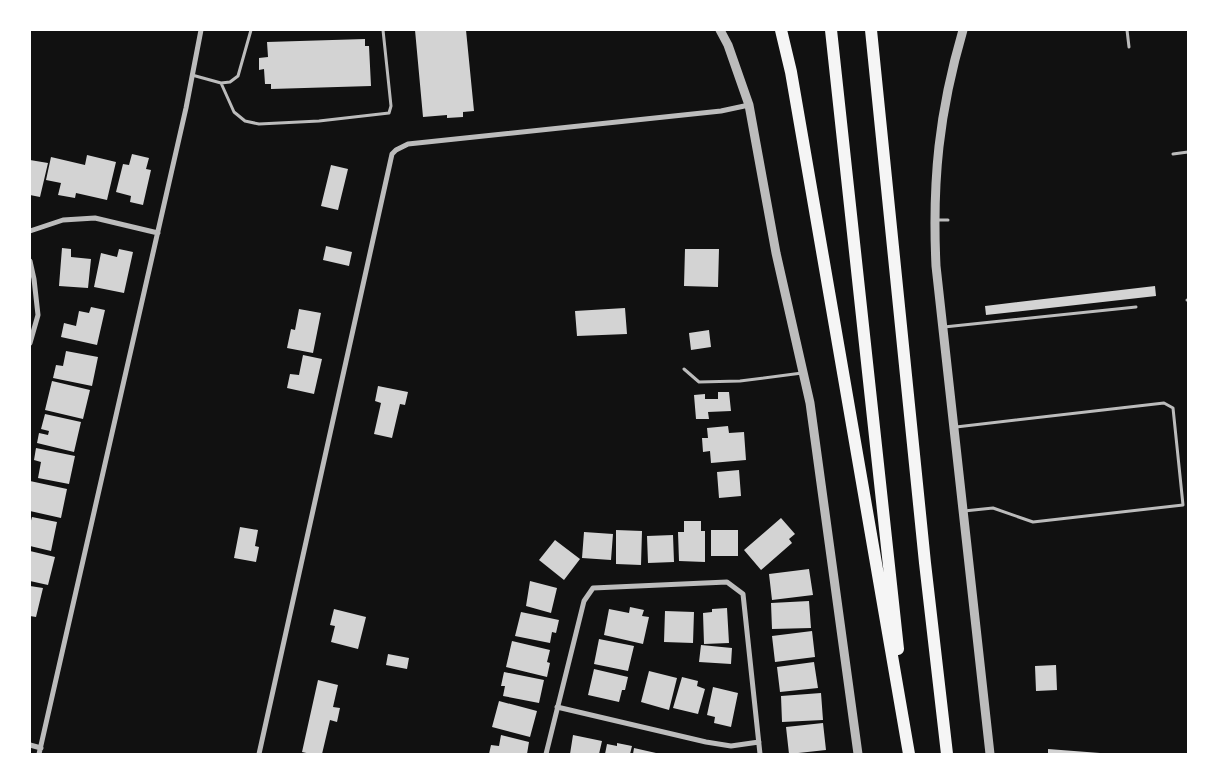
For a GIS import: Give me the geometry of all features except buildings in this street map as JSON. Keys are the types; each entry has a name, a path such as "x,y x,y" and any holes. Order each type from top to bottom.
{"highway":[{"path":"781,30 791,72 909,754"},
{"path":"831,30 909,754"},
{"path":"871,30 925,563 947,754"}],"street":[{"path":"39,754 186,108 201,30"},
{"path":"720,30 728,45 749,105 776,253 810,403 858,754"},
{"path":"963,30 946,95 938,142 934,220 936,266 990,754"},
{"path":"259,754 392,154 408,144 721,111 749,105"},
{"path":"30,230 63,220 95,218 158,232"},
{"path":"30,261 38,315 30,343"},
{"path":"546,754 584,601 593,588 727,582 743,594 760,754"},
{"path":"558,707 706,742 731,746 759,742"},
{"path":"30,745 40,748"}],"lane":[{"path":"191,75 221,83 230,82 238,76 251,30"},
{"path":"221,83 234,112 245,121 259,124 319,121 389,113 391,106 383,30"},
{"path":"1127,30 1129,47"},
{"path":"1173,154 1188,152"},
{"path":"934,220 948,220"},
{"path":"943,327 1136,307"},
{"path":"684,368 698,382 740,381 803,373"},
{"path":"954,428 1164,403 1172,408 1183,505 1034,522 993,508 964,512"}]}
